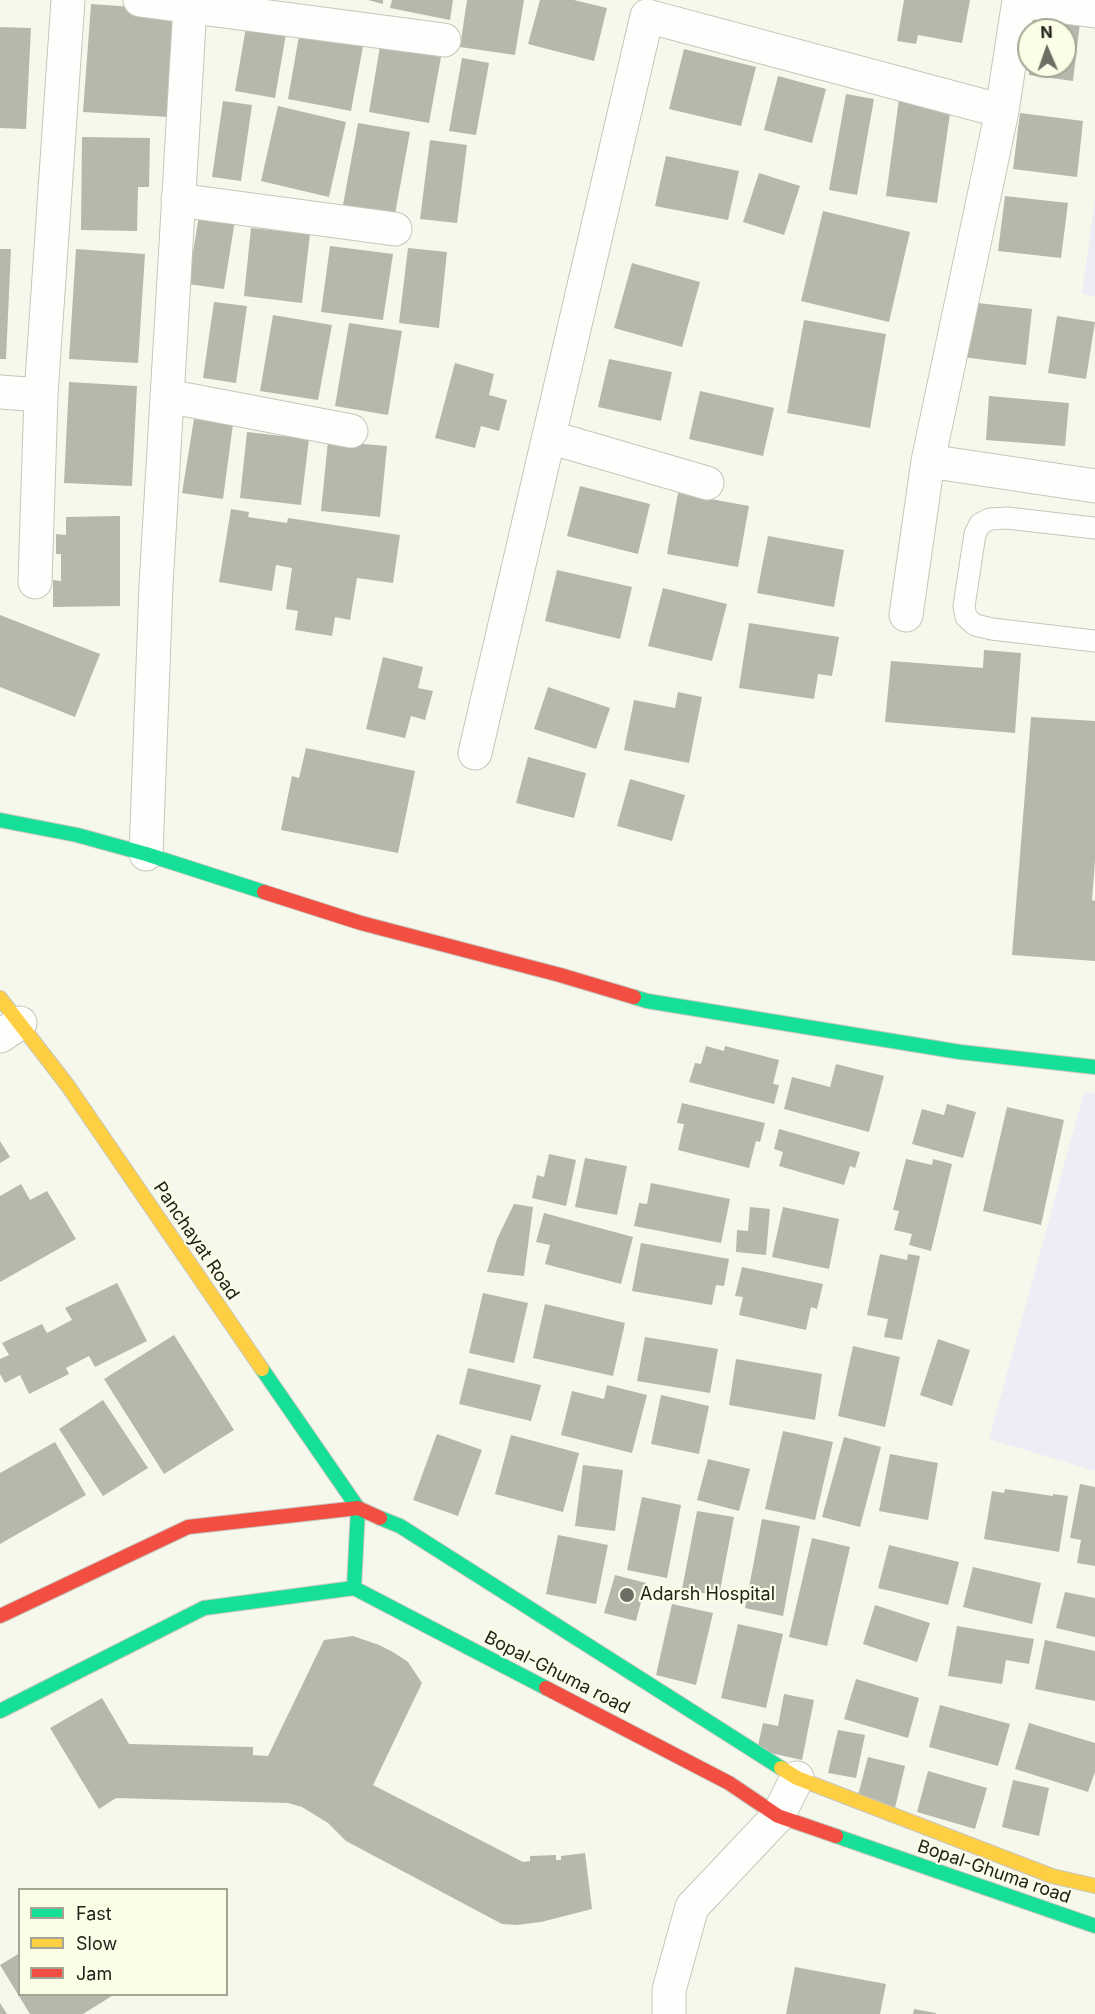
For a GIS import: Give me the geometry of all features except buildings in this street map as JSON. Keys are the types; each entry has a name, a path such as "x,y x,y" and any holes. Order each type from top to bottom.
{"street":[{"path":"35,582 41,395 68,0"},
{"path":"140,0 444,40"},
{"path":"906,615 928,461 1002,111 1019,0 1095,11"},
{"path":"146,854 156,585 190,6"},
{"path":"475,753 647,16 1002,111"},
{"path":"178,200 395,229"},
{"path":"0,392 41,395"},
{"path":"167,396 351,431"},
{"path":"549,437 707,483"},
{"path":"928,461 1095,486"},
{"path":"0,820 77,835 146,854 361,923 560,975 647,1001 960,1052 1095,1067"},
{"name":"Panchayat Road","path":"7,1019 68,1086 358,1508"},
{"path":"0,1711 204,1608 354,1588 358,1508"},
{"path":"0,1616 188,1527 358,1508 400,1526 797,1778 1052,1876 1095,1886"},
{"name":"Bopal-Ghuma road","path":"354,1588 729,1783 777,1816 1095,1926"},
{"path":"669,2014 669,1990 692,1907 777,1816 797,1778"}],"lane":[{"path":"1095,528 1007,518 990,519 980,524 975,534 964,606 966,617 975,625 1095,641"}],"shaded area":[{"path":"1095,198 1095,296 1082,294"},
{"path":"1084,1092 1095,1093 1095,1471 989,1439"}],"traffic: fast":[{"path":"0,820 77,835 146,854 264,892"},
{"path":"634,997 960,1052 1095,1067"},
{"path":"262,1369 358,1508 354,1588"},
{"path":"380,1518 400,1526 781,1768"},
{"path":"0,1711 204,1608 354,1588 546,1688"},
{"path":"836,1836 1095,1926"}],"traffic: slow":[{"path":"0,998 68,1086 262,1369"},
{"path":"781,1768 797,1778 1052,1876 1095,1886"}],"traffic: jam":[{"path":"264,892 361,923 560,975 634,997"},
{"path":"0,1616 188,1527 358,1508 380,1518"},
{"path":"546,1688 729,1783 778,1816 836,1836"}],"place":[{"name":"Adarsh Hospital","path":"627,1595"}]}
